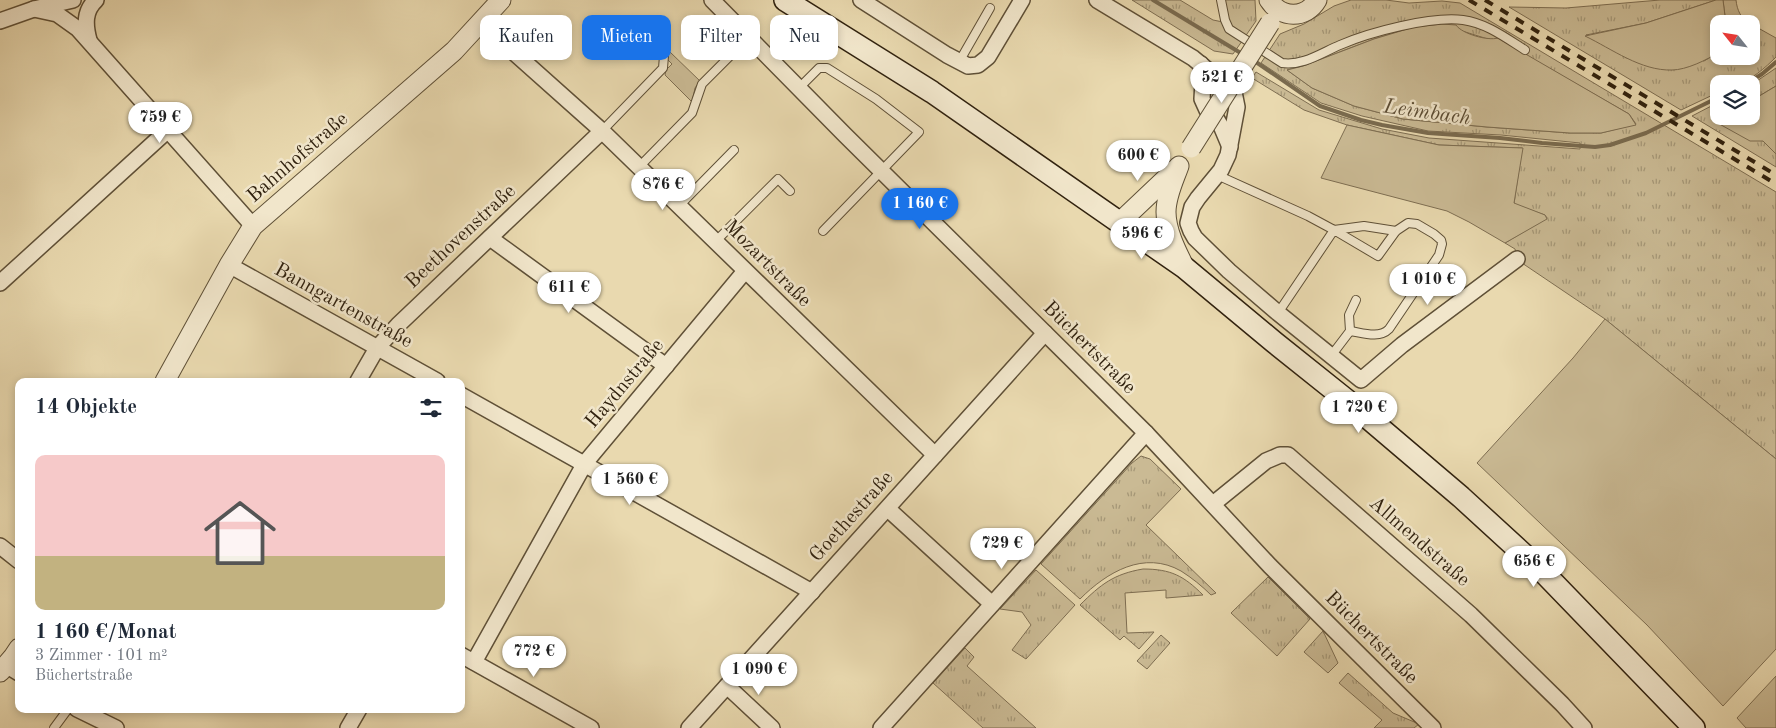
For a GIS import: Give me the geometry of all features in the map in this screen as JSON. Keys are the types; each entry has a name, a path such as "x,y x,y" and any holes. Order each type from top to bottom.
{"main road":[{"path":"785,0 932,92 1185,268 1354,406 1496,529 1545,574 1694,728"}],"street":[{"path":"0,21 34,9 73,0"},
{"path":"90,41 86,28 86,16 96,0"},
{"name":"Bahnhofstraße","path":"488,15 501,0"},
{"path":"862,0 968,66 978,65 988,58 1022,0"},
{"path":"1097,0 1201,64 1234,92 1237,107 1230,147 1225,163 1192,207 1188,223 1191,231 1195,238 1229,271 1361,380 1402,345 1517,259"},
{"path":"1120,222 1179,166 1272,11 1292,15 1302,14 1310,9 1317,0"},
{"name":"Büchertstraße","path":"716,1 729,15"},
{"path":"34,9 57,14 78,29 253,226"},
{"name":"Bahnhofstraße","path":"167,378 229,265 253,226 454,51 480,24"},
{"name":"Büchertstraße","path":"760,48 1146,433 1270,566 1433,728"},
{"name":"Mozartstraße","path":"522,60 639,166 744,271 935,455"},
{"path":"1201,64 1202,99 1207,110 1216,118 1222,128 1230,147"},
{"path":"0,283 168,130"},
{"name":"Beethovenstraße","path":"360,378 376,348 398,325 602,131"},
{"path":"1179,166 1168,199 1166,213 1175,246 1185,268"},
{"path":"490,238 666,366"},
{"name":"Banngartenstraße","path":"229,265 431,378"},
{"name":"Haydnstraße","path":"468,658 585,463 744,271"},
{"name":"Goethestraße","path":"689,728 1045,333"},
{"path":"465,397 812,592"},
{"path":"881,728 1146,433"},
{"name":"Allmendstraße","path":"1213,504 1266,461 1280,455 1288,456 1471,615 1584,728"},
{"path":"888,508 992,604"},
{"path":"0,546 15,558"},
{"path":"5,670 15,654"},
{"path":"468,658 591,728"},
{"path":"727,686 772,728"},
{"path":"84,713 110,727"},
{"path":"348,728 357,713"}],"lane":[{"path":"1220,0 1229,29 1282,63 1302,62 1353,40 1379,32 1413,23 1440,21 1464,20 1491,28 1525,50"},
{"path":"959,62 990,8"},
{"path":"602,131 663,68 664,60"},
{"path":"639,166 692,113 702,84 726,60"},
{"path":"799,88 819,68 826,68 876,99 919,132 823,231"},
{"path":"679,206 734,150"},
{"path":"1217,175 1308,216 1378,256 1396,231 1404,225 1415,223 1439,238 1442,244 1441,250 1388,331 1378,335 1350,330"},
{"path":"716,241 778,179 790,191"},
{"path":"1278,313 1334,230 1364,226 1396,231"},
{"path":"1331,356 1350,330 1349,314 1356,300"},
{"path":"54,728 65,713"}],"green space":[{"path":"1132,0 1180,0 1213,20 1228,23 1224,0 1255,0 1256,21 1233,54 1214,51"},
{"path":"1351,0 1386,0 1409,3 1442,1 1460,3 1776,192 1776,459 1605,319 1519,261 1515,249 1505,243 1547,218 1545,215 1514,204 1522,148 1439,145 1347,125 1304,110 1252,78 1256,72 1319,110 1382,129 1429,138 1580,149 1580,143 1501,135 1428,131 1362,116 1321,103 1261,63 1280,34 1304,24 1334,6","holes":["1414,27 1459,30 1491,40 1498,39 1629,114 1636,124 1601,133 1570,133 1403,119 1354,106 1312,88 1287,70"]},
{"path":"1660,0 1716,0 1646,23 1586,35 1704,61 1710,57 1710,65 1760,65 1760,29 1776,38 1776,57 1755,75 1710,75 1710,96 1681,110 1509,7 1566,8"},
{"path":"1716,0 1723,0 1725,15 1710,15 1710,57 1684,68 1672,70 1649,67 1585,36 1646,23"},
{"path":"1723,0 1736,0 1741,15 1725,15"},
{"path":"1442,24 1456,25 1475,36 1498,38 1629,114 1636,125 1601,133 1570,133 1403,119 1354,106 1312,88 1287,70 1414,27"},
{"path":"671,53 700,81 695,88 692,102 665,75 666,70 672,64 668,60 671,60"},
{"path":"1776,68 1776,86 1760,96 1760,79"},
{"path":"1776,86 1776,154 1763,141 1750,141 1721,125 1760,125 1760,96"},
{"path":"1710,107 1710,125 1726,125 1763,141 1776,154 1776,167 1692,116"},
{"path":"1347,125 1439,145 1523,148 1514,203 1545,215 1547,219 1505,243 1447,211 1321,178"},
{"path":"1605,319 1776,459 1776,649 1723,706 1647,625 1477,463 1573,358"},
{"path":"1141,456 1150,459 1181,489 1146,525 1216,593 1211,595 1181,571 1167,565 1153,563 1127,567 1114,573 1102,580 1080,599 1041,564 1132,463"},
{"path":"1143,569 1162,570 1183,578 1203,595 1166,598 1166,590 1125,593 1127,633 1154,632 1139,649 1124,636 1120,640 1080,605 1108,581"},
{"path":"1036,570 1075,605 1026,659 1012,650 1031,625 1022,612 1000,609"},
{"path":"1268,577 1310,619 1277,656 1231,613"},
{"path":"1323,631 1338,663 1328,673 1304,652"},
{"path":"1161,635 1170,643 1147,669 1137,661"},
{"path":"965,648 974,657 967,666 1036,728 983,728 933,683"},
{"path":"1348,673 1393,713 1419,724 1414,728 1374,728 1382,720 1339,683"},
{"path":"1776,676 1776,728 1746,728 1737,718"}],"waterway":[{"name":"Leimbach","path":"1153,0 1244,55"},
{"name":"Leimbach","path":"1253,60 1320,106 1361,120 1428,133 1595,147 1610,145 1646,133 1710,101"},
{"name":"Leimbach","path":"1760,75 1776,62"}],"railway":[{"path":"1469,0 1776,184"},
{"path":"1485,0 1776,175"}]}
